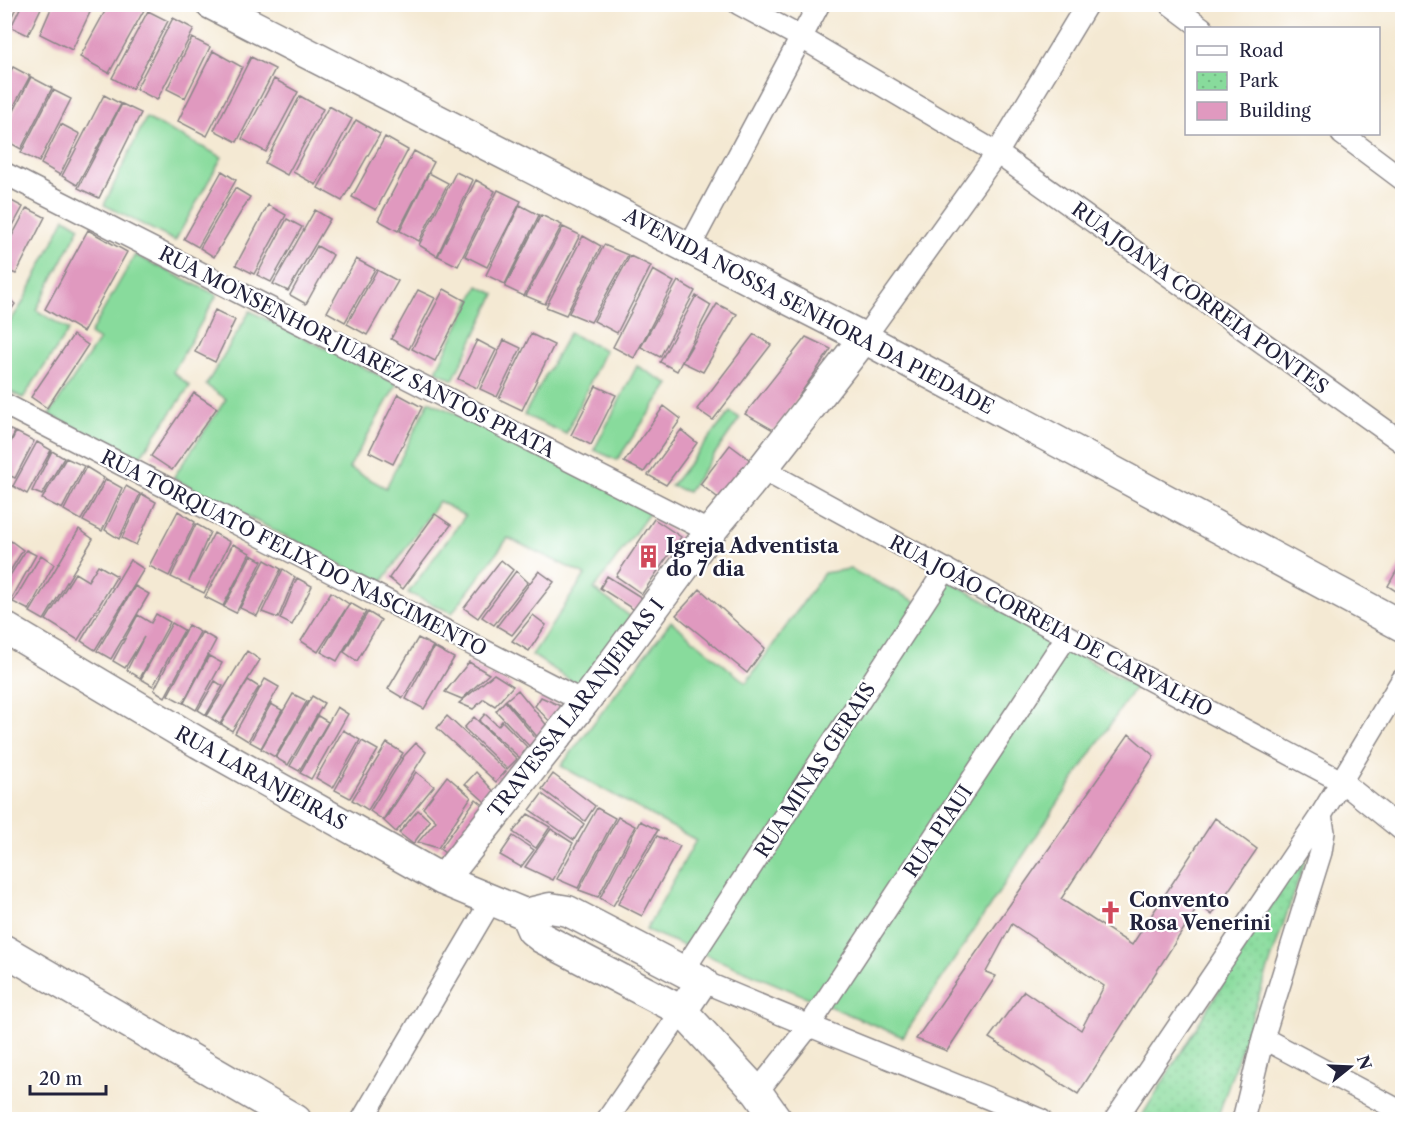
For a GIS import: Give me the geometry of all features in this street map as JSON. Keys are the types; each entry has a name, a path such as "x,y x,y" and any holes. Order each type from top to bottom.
{"street":[{"name":"AVENIDA NOSSA SENHORA DA PIEDADE","path":"211,4 864,338 1402,626"},
{"name":"RUA JOANA CORREIA PONTES","path":"739,4 802,38 997,153 1402,442"},
{"path":"689,248 819,4"},
{"path":"864,338 997,153 1087,4"},
{"path":"1170,4 1201,27"},
{"path":"1343,135 1402,179"},
{"name":"RUA MONSENHOR JUAREZ SANTOS PRATA","path":"4,173 710,532"},
{"name":"TRAVESSA LARANJEIRAS I","path":"443,880 584,702 710,532 864,338"},
{"name":"RUA TORQUATO FELIX DO NASCIMENTO","path":"4,404 584,702"},
{"name":"RUA JOÃO CORREIA DE CARVALHO","path":"762,469 1067,636 1341,781 1402,830"},
{"name":"RUA MINAS GERAIS","path":"693,976 946,569"},
{"name":"RUA LARANJEIRAS","path":"4,627 199,743 443,880 525,914"},
{"name":"RUA PIAUI","path":"757,1092 809,1026 1067,636"},
{"path":"1115,1119 1321,815 1402,680"},
{"path":"1243,1119 1263,1038 1320,852 1324,832 1321,815"},
{"path":"362,1119 491,901"},
{"path":"777,1119 757,1092 682,1011 542,938 532,930 525,914 550,908 568,911 693,976 809,1026 1041,1119"},
{"path":"4,950 296,1119"},
{"path":"607,1119 682,1011 693,976"},
{"path":"1263,1038 1402,1112"}],"green space":[{"path":"146,118 222,157 175,241 104,205"},
{"path":"65,218 80,227 36,310 69,330 23,398 5,389 5,329 22,304"},
{"path":"135,255 217,295 173,372 190,386 140,457 49,415 99,340 90,334"},
{"path":"478,286 495,294 453,380 436,371"},
{"path":"250,311 397,384 349,468 386,488 429,401 653,508 594,589 635,620 585,690 532,655 585,575 508,538 452,613 408,593 465,516 439,501 380,585 173,478 226,399 206,385"},
{"path":"569,333 605,350 566,434 524,415"},
{"path":"637,366 669,384 617,460 594,450"},
{"path":"730,412 740,418 688,492 671,486"},
{"path":"850,569 931,609 948,580 1135,687 903,1037 646,930 696,840 561,766 671,621 746,683 824,573"},
{"path":"1313,837 1217,1119 1140,1119"}],"building":[{"path":"4,4 18,4 9,22 4,19"},
{"path":"22,4 43,4 28,35 11,27"},
{"path":"53,4 94,4 72,50 40,34"},
{"path":"109,4 134,4 144,10 109,73 80,57"},
{"path":"148,11 168,21 132,89 112,78"},
{"path":"173,18 194,29 157,100 136,89"},
{"path":"192,38 210,47 185,98 167,89"},
{"path":"213,51 242,67 207,136 178,121"},
{"path":"251,57 275,69 237,142 214,130"},
{"path":"13,67 30,76 4,124 4,82"},
{"path":"31,77 52,88 21,149 5,140 5,129"},
{"path":"274,79 298,92 266,152 242,139"},
{"path":"53,90 71,99 39,162 21,153"},
{"path":"104,95 121,104 77,185 62,176"},
{"path":"300,96 323,109 287,175 265,163"},
{"path":"122,104 141,113 99,198 78,188"},
{"path":"329,106 352,119 316,185 293,172"},
{"path":"356,120 380,134 342,201 318,188"},
{"path":"61,124 80,134 60,175 41,164"},
{"path":"385,137 408,150 376,210 352,197"},
{"path":"414,151 434,162 398,231 378,220"},
{"path":"222,171 236,180 198,247 184,239"},
{"path":"456,172 473,180 437,256 419,245"},
{"path":"429,173 448,183 419,241 400,231"},
{"path":"476,180 495,191 458,266 438,256"},
{"path":"235,188 250,197 214,257 200,248"},
{"path":"498,190 521,201 487,267 465,256"},
{"path":"4,197 23,207 4,242"},
{"path":"268,205 286,215 254,274 236,265"},
{"path":"520,205 539,215 505,284 486,275"},
{"path":"27,208 45,217 16,274 4,269 4,251"},
{"path":"315,210 330,219 288,291 273,284"},
{"path":"541,215 562,225 524,296 505,287"},
{"path":"287,219 302,227 271,282 257,275"},
{"path":"563,227 580,235 545,304 526,296"},
{"path":"88,230 127,252 83,332 45,309"},
{"path":"583,236 601,246 566,315 546,307"},
{"path":"604,245 628,255 591,322 569,313"},
{"path":"317,246 333,255 306,304 290,295"},
{"path":"630,256 651,266 617,333 594,321"},
{"path":"356,259 375,269 345,322 327,312"},
{"path":"377,270 398,281 367,335 347,324"},
{"path":"653,270 674,282 634,358 613,347"},
{"path":"678,281 695,291 660,357 641,347"},
{"path":"444,289 466,301 435,361 412,349"},
{"path":"418,290 435,298 409,349 391,339"},
{"path":"5,295 15,304 5,319"},
{"path":"696,296 711,305 677,371 660,362"},
{"path":"717,304 737,314 703,372 682,362"},
{"path":"215,310 235,320 215,362 195,352"},
{"path":"531,334 554,345 522,410 499,399"},
{"path":"754,334 771,345 713,420 697,409"},
{"path":"73,335 88,345 47,408 31,397"},
{"path":"806,337 831,349 775,431 745,414"},
{"path":"477,340 496,350 477,388 458,379"},
{"path":"504,340 521,348 497,397 480,389"},
{"path":"596,386 616,395 591,445 571,435"},
{"path":"194,393 217,408 172,470 151,456"},
{"path":"398,394 422,407 393,464 369,452"},
{"path":"664,406 681,419 644,472 624,462"},
{"path":"4,427 15,432 4,453"},
{"path":"681,430 697,443 666,485 648,475"},
{"path":"16,432 34,441 15,478 4,473 4,456"},
{"path":"37,442 51,450 27,494 13,486"},
{"path":"730,445 750,460 721,500 700,484"},
{"path":"52,451 64,458 42,495 32,491"},
{"path":"66,458 84,466 62,509 42,499"},
{"path":"86,467 104,478 81,520 64,510"},
{"path":"106,479 122,488 102,531 83,521"},
{"path":"126,486 140,494 119,539 105,530"},
{"path":"142,494 156,502 136,545 122,538"},
{"path":"178,511 195,522 169,576 149,566"},
{"path":"435,514 451,525 403,589 389,578"},
{"name":"Igreja Adventista do 7 dia","path":"654,519 681,537 642,594 616,576"},
{"path":"196,524 210,532 189,581 214,533 230,542 204,593 171,577"},
{"path":"79,529 93,539 44,620 30,612"},
{"path":"11,541 23,550 4,581 4,552"},
{"path":"233,544 250,553 223,606 205,597"},
{"path":"26,550 36,555 12,598 4,594 4,585"},
{"path":"41,555 54,564 29,610 13,602"},
{"path":"251,555 262,561 236,613 224,607"},
{"path":"130,560 144,569 95,650 81,641"},
{"path":"265,560 281,569 257,616 240,608"},
{"path":"501,560 513,570 478,618 464,608"},
{"path":"1402,561 1402,595 1388,586"},
{"path":"98,565 117,576 78,640 46,620 75,573 88,581"},
{"path":"283,569 295,577 278,618 262,612"},
{"path":"516,571 528,582 494,625 482,617"},
{"path":"539,571 554,582 512,635 497,626"},
{"path":"607,576 647,601 639,613 600,588"},
{"path":"297,578 312,586 292,625 280,619"},
{"path":"135,586 149,594 111,659 97,651"},
{"path":"700,589 765,648 747,673 676,615"},
{"path":"331,592 349,604 318,652 301,641"},
{"path":"350,603 366,612 337,661 321,652"},
{"path":"368,612 381,620 357,661 344,652"},
{"path":"156,614 170,622 140,678 127,670 144,637 125,668 113,661 138,615 151,623"},
{"path":"533,615 546,625 529,651 512,641"},
{"path":"172,623 184,630 153,686 141,679"},
{"path":"188,625 200,632 165,697 154,690"},
{"path":"202,632 216,640 183,703 168,695"},
{"path":"418,638 433,646 403,698 388,689"},
{"path":"434,647 454,658 424,709 406,699"},
{"path":"247,651 260,660 220,724 207,716"},
{"path":"209,656 222,663 196,710 184,703"},
{"path":"469,662 489,674 462,699 445,692"},
{"path":"494,674 513,686 495,706 484,699 473,709 459,703"},
{"path":"265,679 279,687 248,741 235,733"},
{"path":"248,680 259,687 232,731 221,724"},
{"path":"215,681 223,686 206,715 198,710"},
{"path":"518,690 549,728 540,740 506,700"},
{"path":"293,694 307,701 275,757 261,749"},
{"path":"312,696 324,703 288,765 276,758"},
{"path":"541,697 567,709 553,725 535,706"},
{"path":"505,701 538,741 531,748 496,711"},
{"path":"271,704 282,710 261,748 250,742"},
{"path":"337,707 348,714 311,779 300,773"},
{"path":"485,714 498,726 502,721 527,747 520,758 479,721"},
{"path":"318,716 328,722 299,771 290,766"},
{"path":"447,716 506,771 496,782 437,728"},
{"path":"474,717 517,759 507,769 464,728"},
{"path":"343,730 360,740 333,788 316,778"},
{"path":"1129,734 1154,756 1061,899 1132,945 1215,818 1257,849 1212,915 1199,905 1078,1094 989,1038 1024,991 1081,1030 1104,986 1012,924 986,972 996,976 947,1051 916,1039"},
{"path":"362,741 378,750 350,798 335,790"},
{"path":"387,743 403,753 368,810 352,800"},
{"path":"416,743 426,752 383,820 370,811 404,756"},
{"path":"416,772 434,786 396,832 384,821"},
{"path":"476,772 500,798 493,809 465,784"},
{"path":"553,774 595,806 585,821 542,789"},
{"path":"447,776 471,797 438,848 418,842 436,821 423,808"},
{"path":"542,794 584,824 574,840 530,810"},
{"path":"476,799 493,813 455,861 440,849"},
{"path":"597,808 615,818 578,888 557,879"},
{"path":"418,810 430,821 413,844 399,833"},
{"path":"528,814 550,827 536,848 513,832"},
{"path":"618,817 635,826 598,897 579,890"},
{"path":"640,821 658,830 613,906 600,898"},
{"path":"551,829 573,843 553,880 525,867"},
{"path":"513,836 534,850 521,867 500,855"},
{"path":"657,836 680,846 642,916 618,904"}],"place":[{"name":"Igreja Adventista do 7 dia","path":"648,557"},
{"name":"Convento Rosa Venerini","path":"1111,912"}]}
